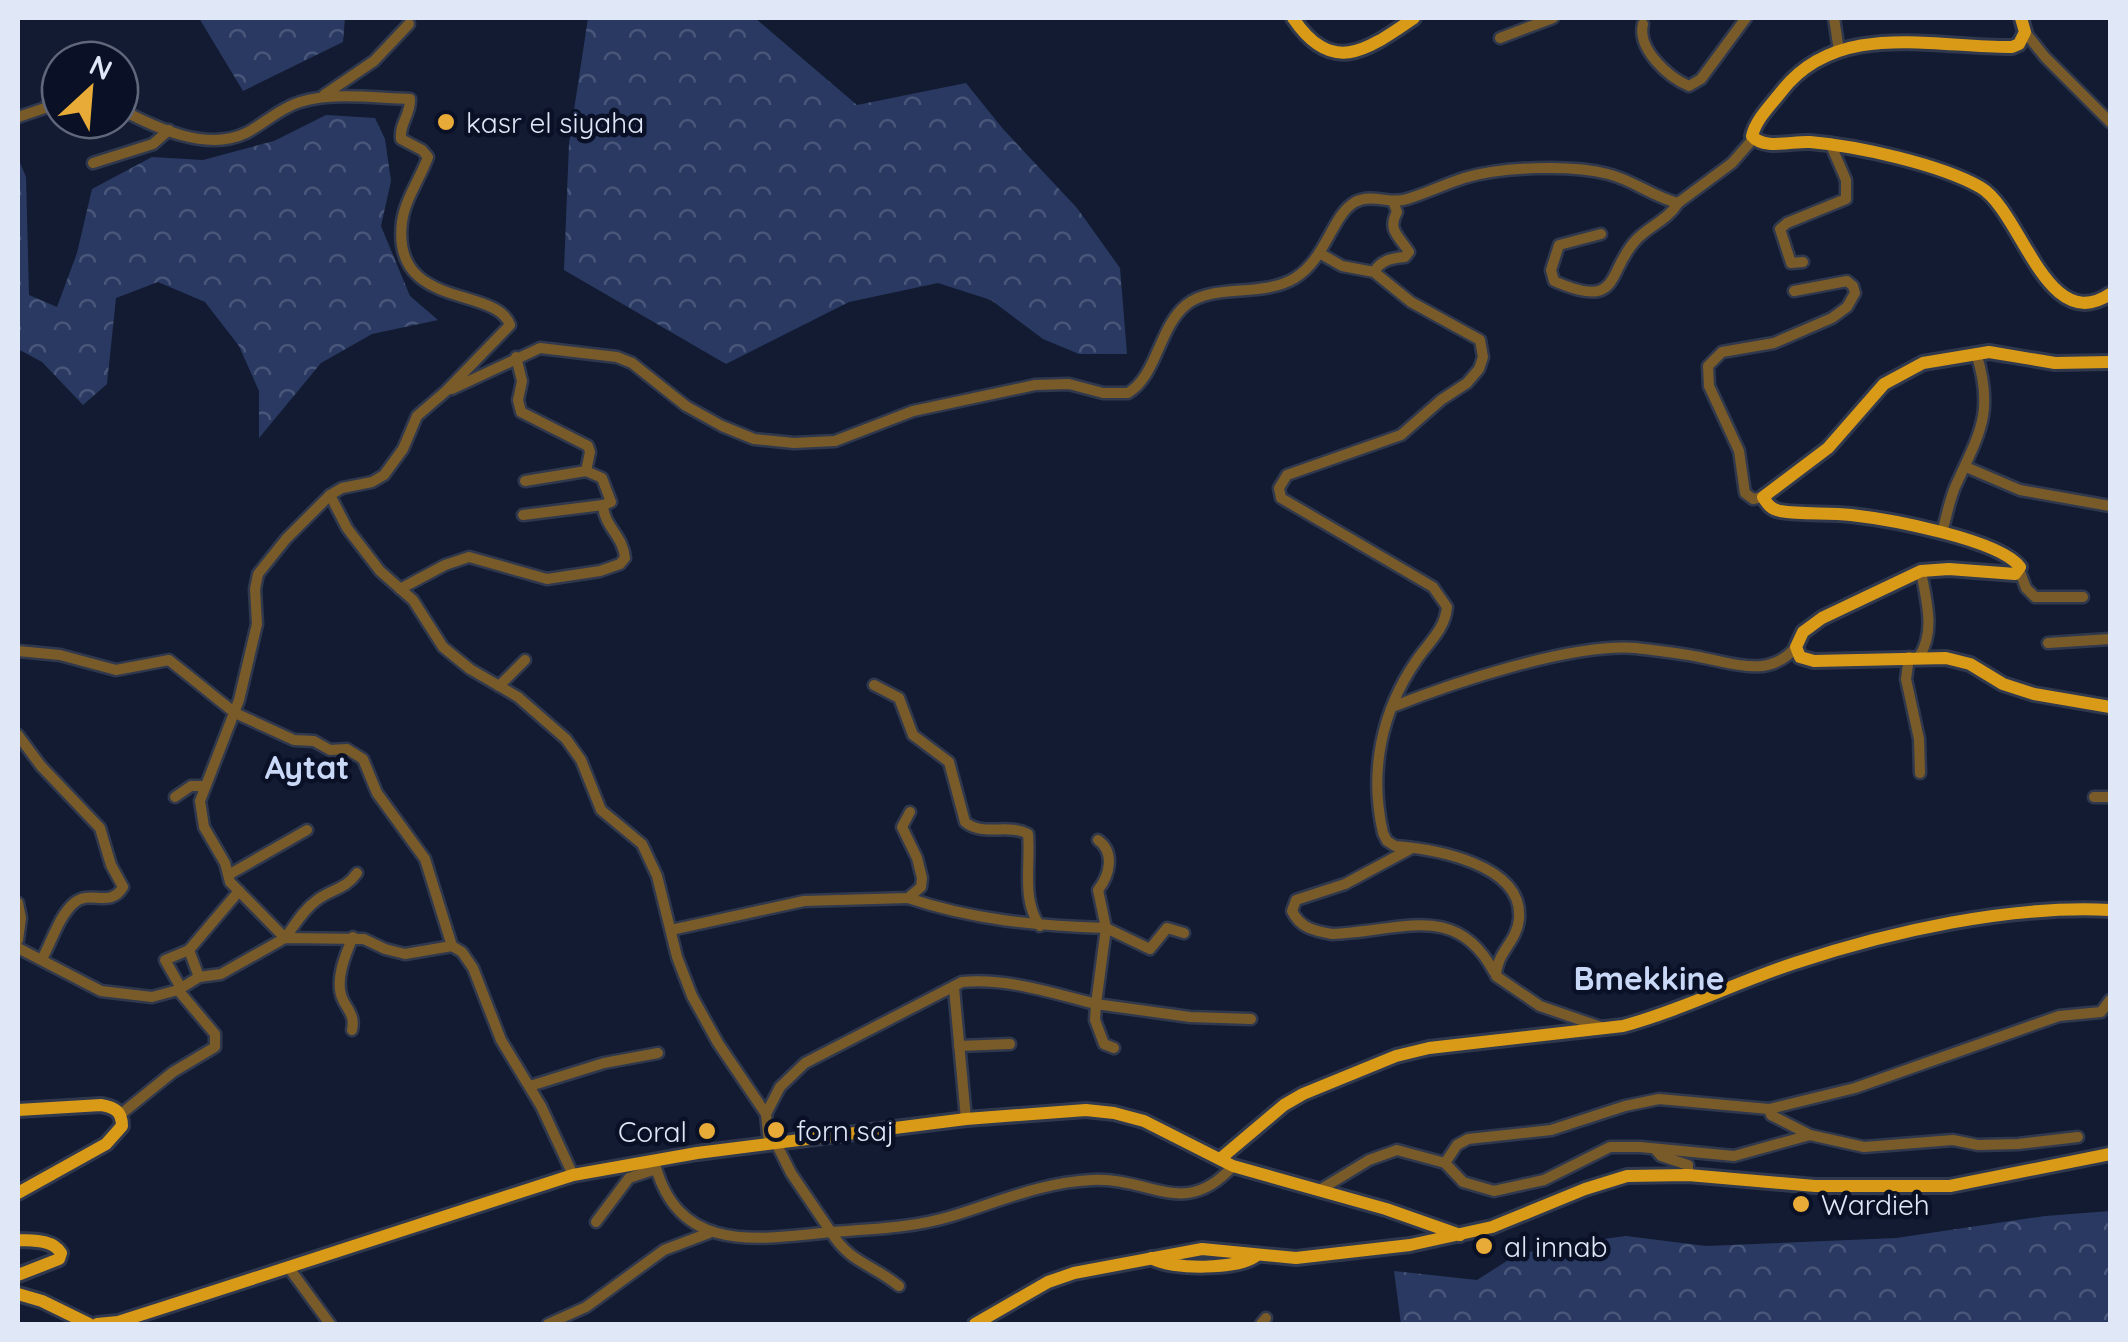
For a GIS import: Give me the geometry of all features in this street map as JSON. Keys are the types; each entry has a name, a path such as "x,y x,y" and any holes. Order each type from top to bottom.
{"main road":[{"path":"1293,18 1316,46 1339,53 1375,42 1414,18"},
{"path":"2023,24 2019,44 2012,47 1894,41 1839,51 1796,74 1755,126 1754,139 1763,144 1830,144 1946,172 1974,184 2002,206 2016,234 2060,294 2085,305 2097,303 2110,294"},
{"path":"2110,362 2055,363 1989,352 1936,359 1894,377 1875,392 1828,448 1763,497 1768,505 1781,511 1850,515 1942,532 2018,563 2020,572 1921,572 1813,623 1802,632 1796,647 1800,658 1946,658 1970,664 2003,684 2034,694 2110,707"},
{"path":"1226,1162 1294,1099 1396,1056 1429,1048 1604,1028 1650,1018 1794,964 1873,941 2052,910 2110,910"},
{"path":"18,1110 101,1105 120,1114 120,1131 106,1144 18,1193"},
{"path":"97,1324 118,1323 573,1174 966,1118 1086,1110 1144,1121 1226,1162 1460,1235"},
{"path":"975,1324 1059,1277 1151,1258 1205,1257 1242,1264 1257,1255 1296,1258 1346,1254 1460,1235 1516,1219 1611,1180 1638,1174 1815,1186 1950,1186 2110,1154"},
{"path":"18,1240 55,1245 61,1253 55,1261 18,1275"},
{"path":"18,1294 42,1301 73,1320 88,1324"}],"street":[{"path":"1500,38 1553,18"},
{"path":"1643,24 1642,37 1658,64 1689,86 1701,79 1746,18"},
{"path":"1834,18 1839,51"},
{"path":"140,118 201,139 226,140 258,126 284,108 319,98 346,83 374,61 409,24"},
{"path":"2023,24 2044,57 2110,122"},
{"path":"319,98 410,99 401,139 428,157 402,220 409,262 432,287 492,308 510,321 503,335 418,416 403,449 384,475 372,482 342,488 330,496 286,538 258,574 254,589 257,624 234,714 204,786 200,801 202,820 230,874 230,882 285,938 353,938 405,954 452,946 462,952 473,968 502,1040 530,1086 573,1174"},
{"path":"94,162 152,144 169,130"},
{"path":"1601,234 1559,244 1551,270 1554,281 1579,289 1604,289 1614,281 1634,242 1732,163 1754,139"},
{"path":"1803,262 1791,263 1780,229 1846,199 1846,180 1830,144"},
{"path":"446,392 540,348 617,357 643,370 686,406 740,434 794,444 834,441 914,412 1035,386 1069,384 1112,394 1133,391 1185,305 1206,295 1251,292 1287,282 1321,254 1352,204 1372,198 1405,200 1489,172 1583,169 1623,178 1678,203"},
{"path":"1374,272 1378,264 1409,252 1392,232 1397,212 1392,201"},
{"path":"1321,254 1342,266 1374,272 1411,302 1480,340 1484,357 1479,369 1401,435 1287,475 1279,488 1282,498 1312,519 1433,587 1447,608 1440,629 1417,658 1382,729 1377,758 1380,820 1387,841 1396,846 1463,856 1490,872 1512,893 1519,920 1513,938 1497,962 1496,976"},
{"path":"1763,497 1753,499 1745,493 1739,451 1709,386 1708,366 1722,352 1774,343 1832,318 1855,293 1854,286 1847,282 1794,291"},
{"path":"1942,532 1954,490 1976,448 1984,413 1984,384 1976,353"},
{"path":"516,357 522,381 518,400 521,412 588,446 586,470"},
{"path":"1966,467 2020,490 2110,506"},
{"path":"523,516 611,502 602,478 586,470 526,481"},
{"path":"330,496 380,572 414,600 443,647 528,705 566,739 581,760 601,810 642,844 657,876 682,974 702,1018 766,1114 772,1144 844,1252 899,1286"},
{"path":"400,589 445,564 469,557 547,579 620,564 625,558 624,548 605,522 603,505"},
{"path":"1920,773 1919,739 1906,680 1914,657 1926,646 1928,626 1921,572"},
{"path":"2020,572 2026,588 2035,596 2083,597"},
{"path":"2048,644 2110,639"},
{"path":"1392,707 1434,690 1590,651 1632,648 1755,668 1783,659 1796,647"},
{"path":"18,651 60,655 116,670 169,660 234,714 294,740 314,741 330,750 347,749 363,759 377,793 425,859 452,946"},
{"path":"499,686 525,660"},
{"path":"874,684 900,698 913,736 948,762 965,822 980,829 1016,828 1028,834 1029,898 1033,917 1040,926"},
{"path":"18,735 41,766 100,828 110,864 123,887 114,898 77,900 60,922 42,959"},
{"path":"175,797 191,786 204,786"},
{"path":"2094,797 2110,797"},
{"path":"908,898 921,887 922,878 902,827 910,812"},
{"path":"230,874 307,830"},
{"path":"1098,840 1110,854 1104,882 1098,890 1106,928 1095,1020 1104,1044 1114,1048"},
{"path":"1413,847 1345,884 1296,900 1292,912 1296,919 1316,932 1332,934 1446,926 1478,946 1496,976 1540,1006 1604,1028"},
{"path":"18,948 79,982 113,994 152,997 179,989 199,977 221,974 285,938 310,906 346,887 358,872"},
{"path":"120,1114 173,1072 215,1048 215,1034 179,989 165,960 189,950 239,892"},
{"path":"671,930 804,901 908,898 951,913 1040,926 1106,928 1150,948 1167,928 1184,933"},
{"path":"18,903 18,940"},
{"path":"352,1030 354,1019 341,995 343,962 353,938"},
{"path":"189,950 199,977"},
{"path":"766,1114 780,1087 805,1062 962,982 990,979 1096,1004 1190,1017 1251,1020"},
{"path":"954,988 966,1118"},
{"path":"1445,1162 1457,1145 1468,1139 1551,1130 1648,1101 1680,1100 1769,1109 1861,1086 2058,1016 2108,1008"},
{"path":"960,1046 1010,1044"},
{"path":"530,1086 604,1063 658,1053"},
{"path":"1769,1109 1773,1116 1810,1135 1864,1147 1953,1140 1978,1145 2018,1144 2078,1137"},
{"path":"1318,1192 1384,1152 1397,1150 1445,1162 1463,1182 1478,1189 1507,1191 1544,1180 1604,1148 1655,1148 1734,1156 1810,1135"},
{"path":"1655,1148 1662,1156 1688,1165 1688,1175"},
{"path":"548,1324 586,1306 664,1250 709,1233 781,1237 917,1224 1035,1188 1090,1180 1122,1180 1188,1194 1205,1190 1226,1162"},
{"path":"596,1222 629,1178 655,1164 673,1207 709,1233"},
{"path":"290,1268 330,1324"}],"green space":[{"path":"199,18 345,18 343,42 243,91"},
{"path":"588,18 755,18 857,105 966,83 1077,208 1120,268 1127,354 1079,354 1043,339 991,300 938,283 849,302 726,364 564,270 569,143"},
{"path":"326,115 375,118 385,139 391,181 381,226 410,296 438,320 372,334 321,363 259,438 259,391 239,346 205,302 158,282 116,298 107,384 83,405 42,362 18,349 18,158 26,177 29,295 57,307 77,253 92,189 152,157 203,160 274,141"},
{"path":"2110,1211 2110,1324 1401,1324 1394,1271 1477,1280 1510,1259 1545,1247 1626,1236 1706,1246 1896,1238 2045,1216"}],"place":[{"name":"kasr el siyaha","path":"446,122"},
{"name":"forn saj","path":"776,1130"},
{"name":"Coral","path":"707,1131"},
{"name":"Wardieh","path":"1801,1204"},
{"name":"al innab","path":"1484,1246"}],"district":[{"name":"Aytat","path":"307,767"},
{"name":"Bmekkine","path":"1649,978"}]}
